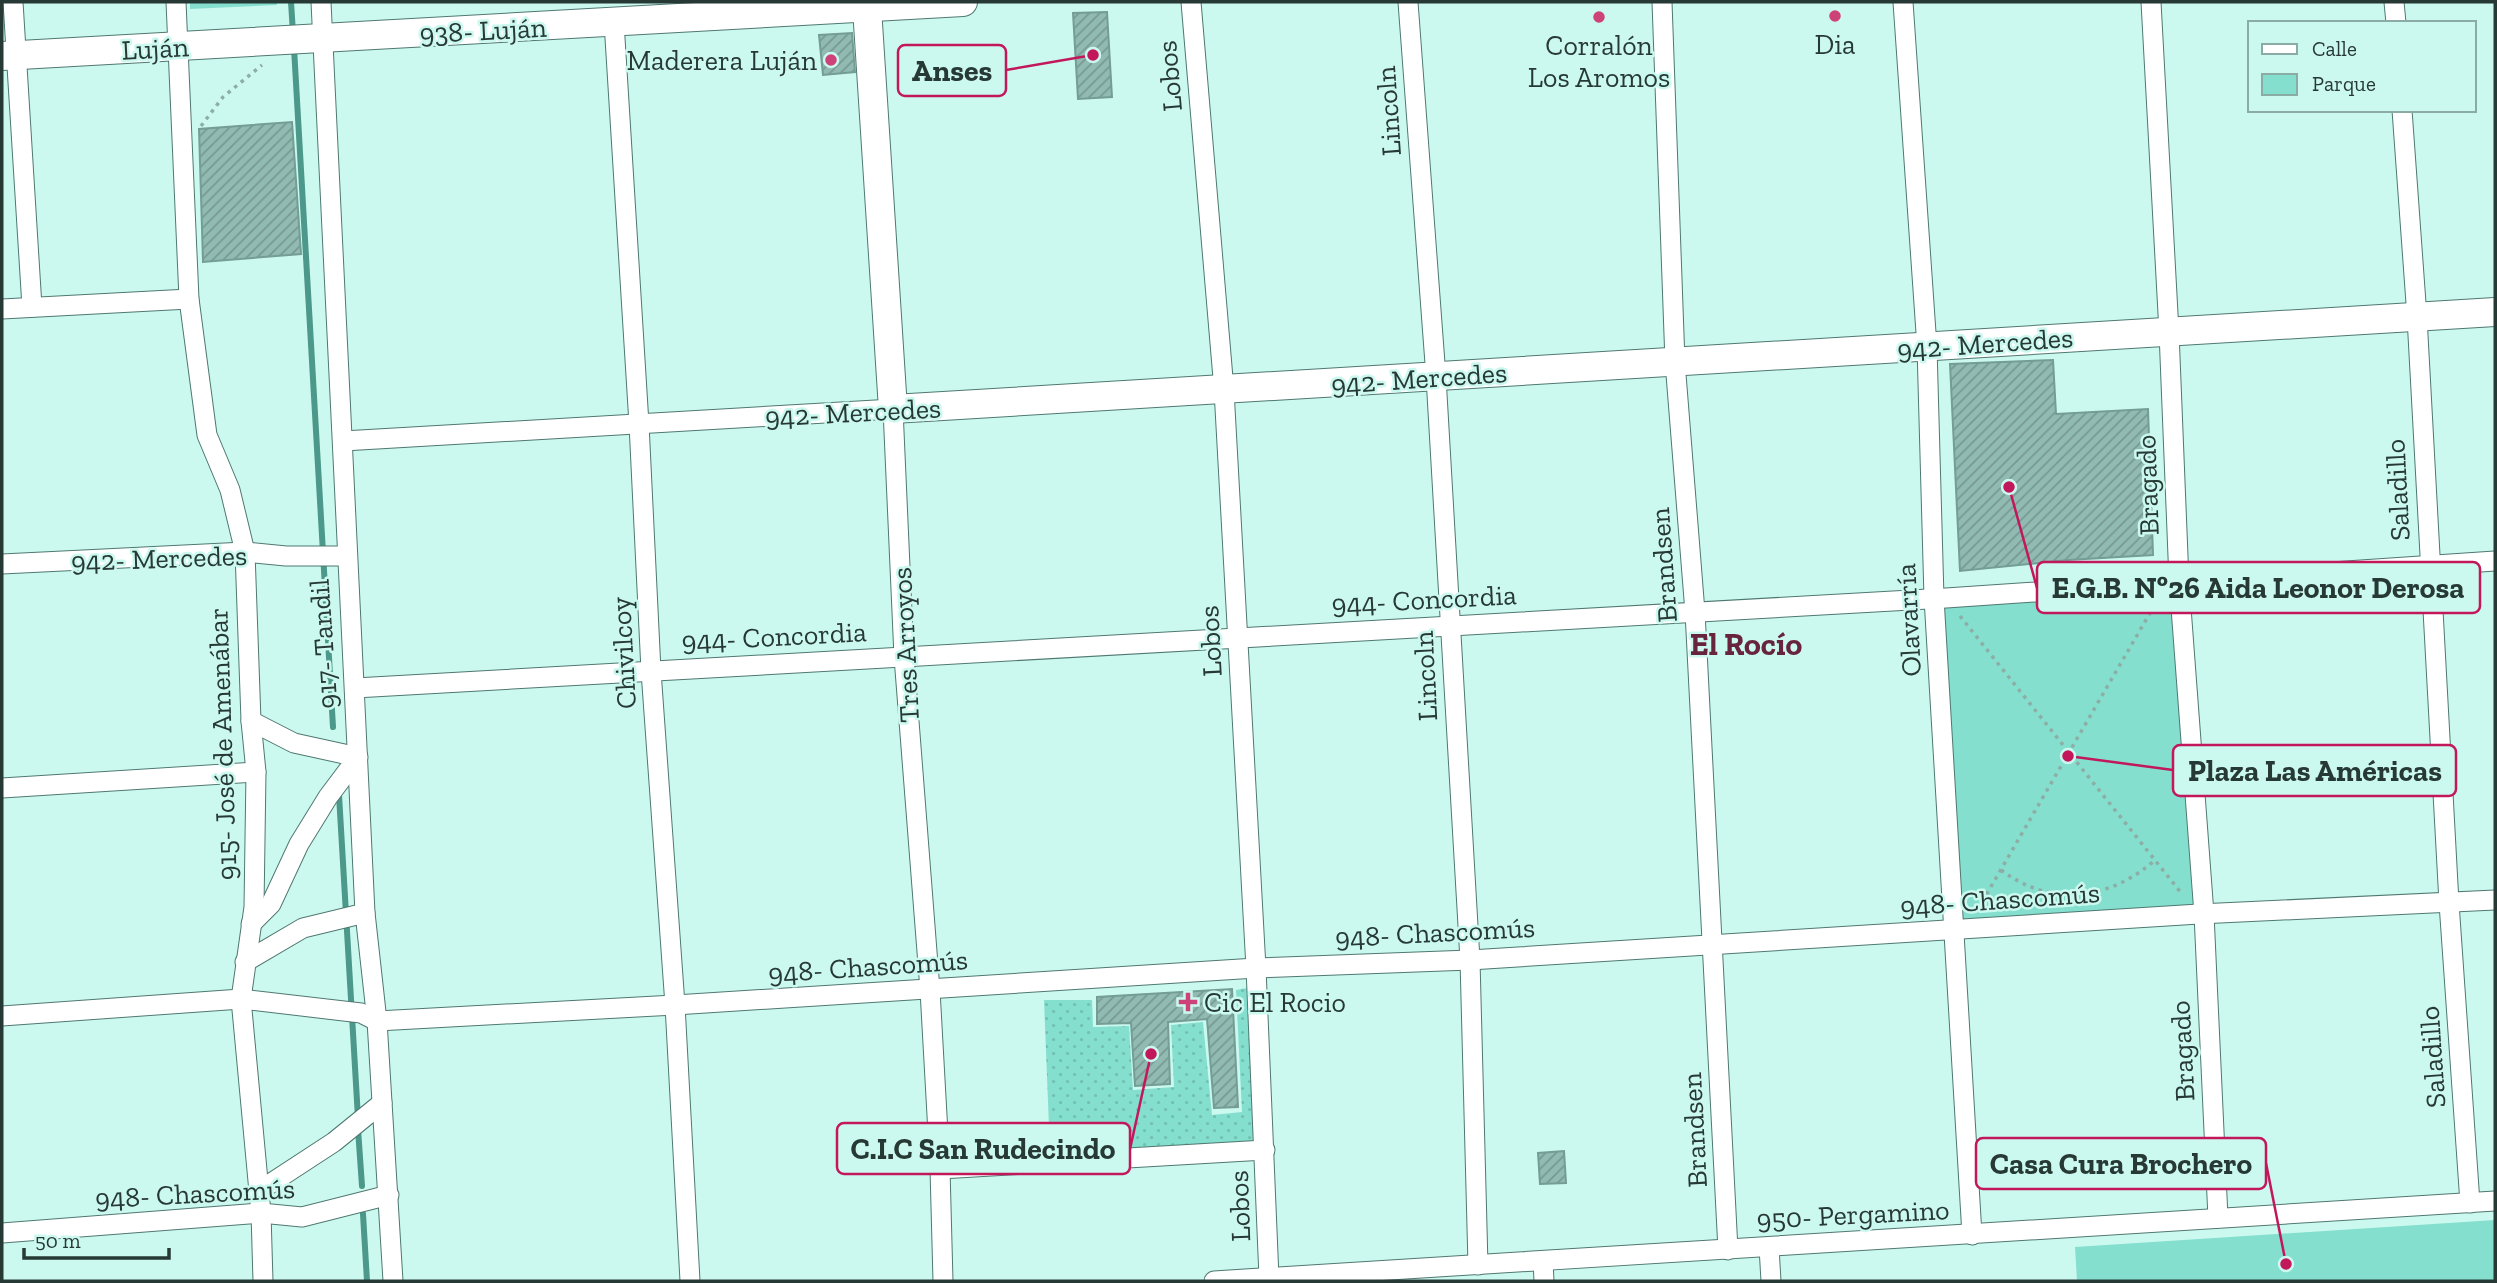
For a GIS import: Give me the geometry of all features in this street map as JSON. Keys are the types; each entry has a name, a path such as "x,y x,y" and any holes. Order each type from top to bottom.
{"main road":[{"path":"867,8 963,2"},
{"name":"938- Luján","path":"315,39 614,22 670,10 867,8"},
{"name":"Tres Arroyos","path":"867,8 893,409"},
{"name":"Luján","path":"10,56 179,46 269,53 315,39"},
{"name":"942- Mercedes","path":"893,409 2495,312"}],"street":[{"path":"13,2 10,56 32,307"},
{"name":"915- José de Amenábar","path":"176,2 189,299 207,435 230,490 245,552 251,721 256,772 254,907 241,999 261,1213 263,1281"},
{"name":"917- Tandil","path":"321,2 315,39 343,441 331,556 355,688 358,757 351,916 377,1021 393,1281"},
{"name":"Lobos","path":"1191,2 1224,390 1256,968 1269,1278"},
{"name":"Lincoln","path":"1408,2 1436,377 1470,960 1478,1265"},
{"name":"Brandsen","path":"1662,2 1675,362 1695,612 1728,1250"},
{"name":"Olavarría","path":"1903,2 1927,347 1960,931 1972,1235"},
{"name":"Bragado","path":"2151,2 2169,332 2174,581 2201,914 2218,1218"},
{"path":"2394,2 2396,21"},
{"name":"Chivilcoy","path":"614,22 651,671 675,1005 690,1281"},
{"name":"Saladillo","path":"2402,112 2417,317 2449,903 2470,1203"},
{"path":"2,309 189,299"},
{"name":"942- Mercedes","path":"343,441 893,409"},
{"name":"Tres Arroyos","path":"893,409 904,657 930,990 943,1281"},
{"name":"942- Mercedes","path":"2,564 245,552 331,556"},
{"name":"944- Concordia","path":"355,688 1940,598 2495,561"},
{"path":"251,721 294,743 358,757 328,797 299,844 271,904 251,924"},
{"path":"2,788 256,772"},
{"name":"948- Chascomús","path":"2,1016 241,999 361,1013 377,1021 930,990 1256,968 1470,960 2201,914 2495,900"},
{"path":"245,962 303,928 351,916"},
{"path":"259,1191 334,1142 382,1103"},
{"path":"940,1169 1265,1150"},
{"name":"948- Chascomús","path":"2,1233 261,1213 302,1217 389,1195"},
{"name":"950- Pergamino","path":"1213,1281 1335,1277 1478,1265 2495,1201"},
{"path":"1769,1247 1771,1281"},
{"path":"1543,1261 1544,1281"}],"path":[{"path":"183,135 195,133 223,97 269,53"},
{"path":"1960,931 2001,870 2069,752 2174,581"},
{"path":"1940,598 2201,914"},
{"path":"2001,870 2032,889 2069,895 2088,893 2121,883 2155,860"}],"green space":[{"path":"190,2 277,2 277,5 190,9"},
{"path":"2179,581 2204,914 1954,931 1934,598"},
{"path":"1247,988 1256,1142 1050,1152 1044,1000 1092,1000 1093,1027 1129,1026 1133,1090 1174,1087 1171,1025 1203,1022 1212,1115 1242,1112 1236,990"},
{"path":"2495,1220 2495,1281 2077,1281 2075,1247"}],"building":[{"path":"1107,12 1112,97 1078,99 1073,13"},
{"path":"852,33 855,72 823,75 819,35"},
{"path":"292,122 301,254 203,262 199,129"},
{"path":"2053,360 2056,414 2148,409 2153,555 1960,571 1950,364"},
{"path":"1232,989 1238,1107 1214,1108 1207,1019 1168,1022 1170,1084 1135,1086 1131,1023 1097,1024 1097,997"},
{"path":"1564,1151 1566,1183 1540,1184 1538,1153"}],"waterway":[{"path":"291,2 293,33"},
{"path":"294,48 333,727"},
{"path":"339,795 358,1118"},
{"path":"358,1129 362,1186"},
{"path":"363,1214 367,1281"}],"place":[{"name":"Dia","path":"1835,16"},
{"name":"Corralón Los Aromos","path":"1599,17"},
{"name":"Anses","path":"1093,55"},
{"name":"Maderera Luján","path":"831,60"},
{"name":"E.G.B. Nº26 Aida Leonor Derosa","path":"2009,487"},
{"name":"Plaza Las Américas","path":"2068,756"},
{"name":"Cic El Rocio","path":"1188,1002"},
{"name":"C.I.C San Rudecindo","path":"1151,1054"},
{"name":"Casa Cura Brochero","path":"2286,1264"}],"district":[{"name":"El Rocío","path":"1746,644"}]}
